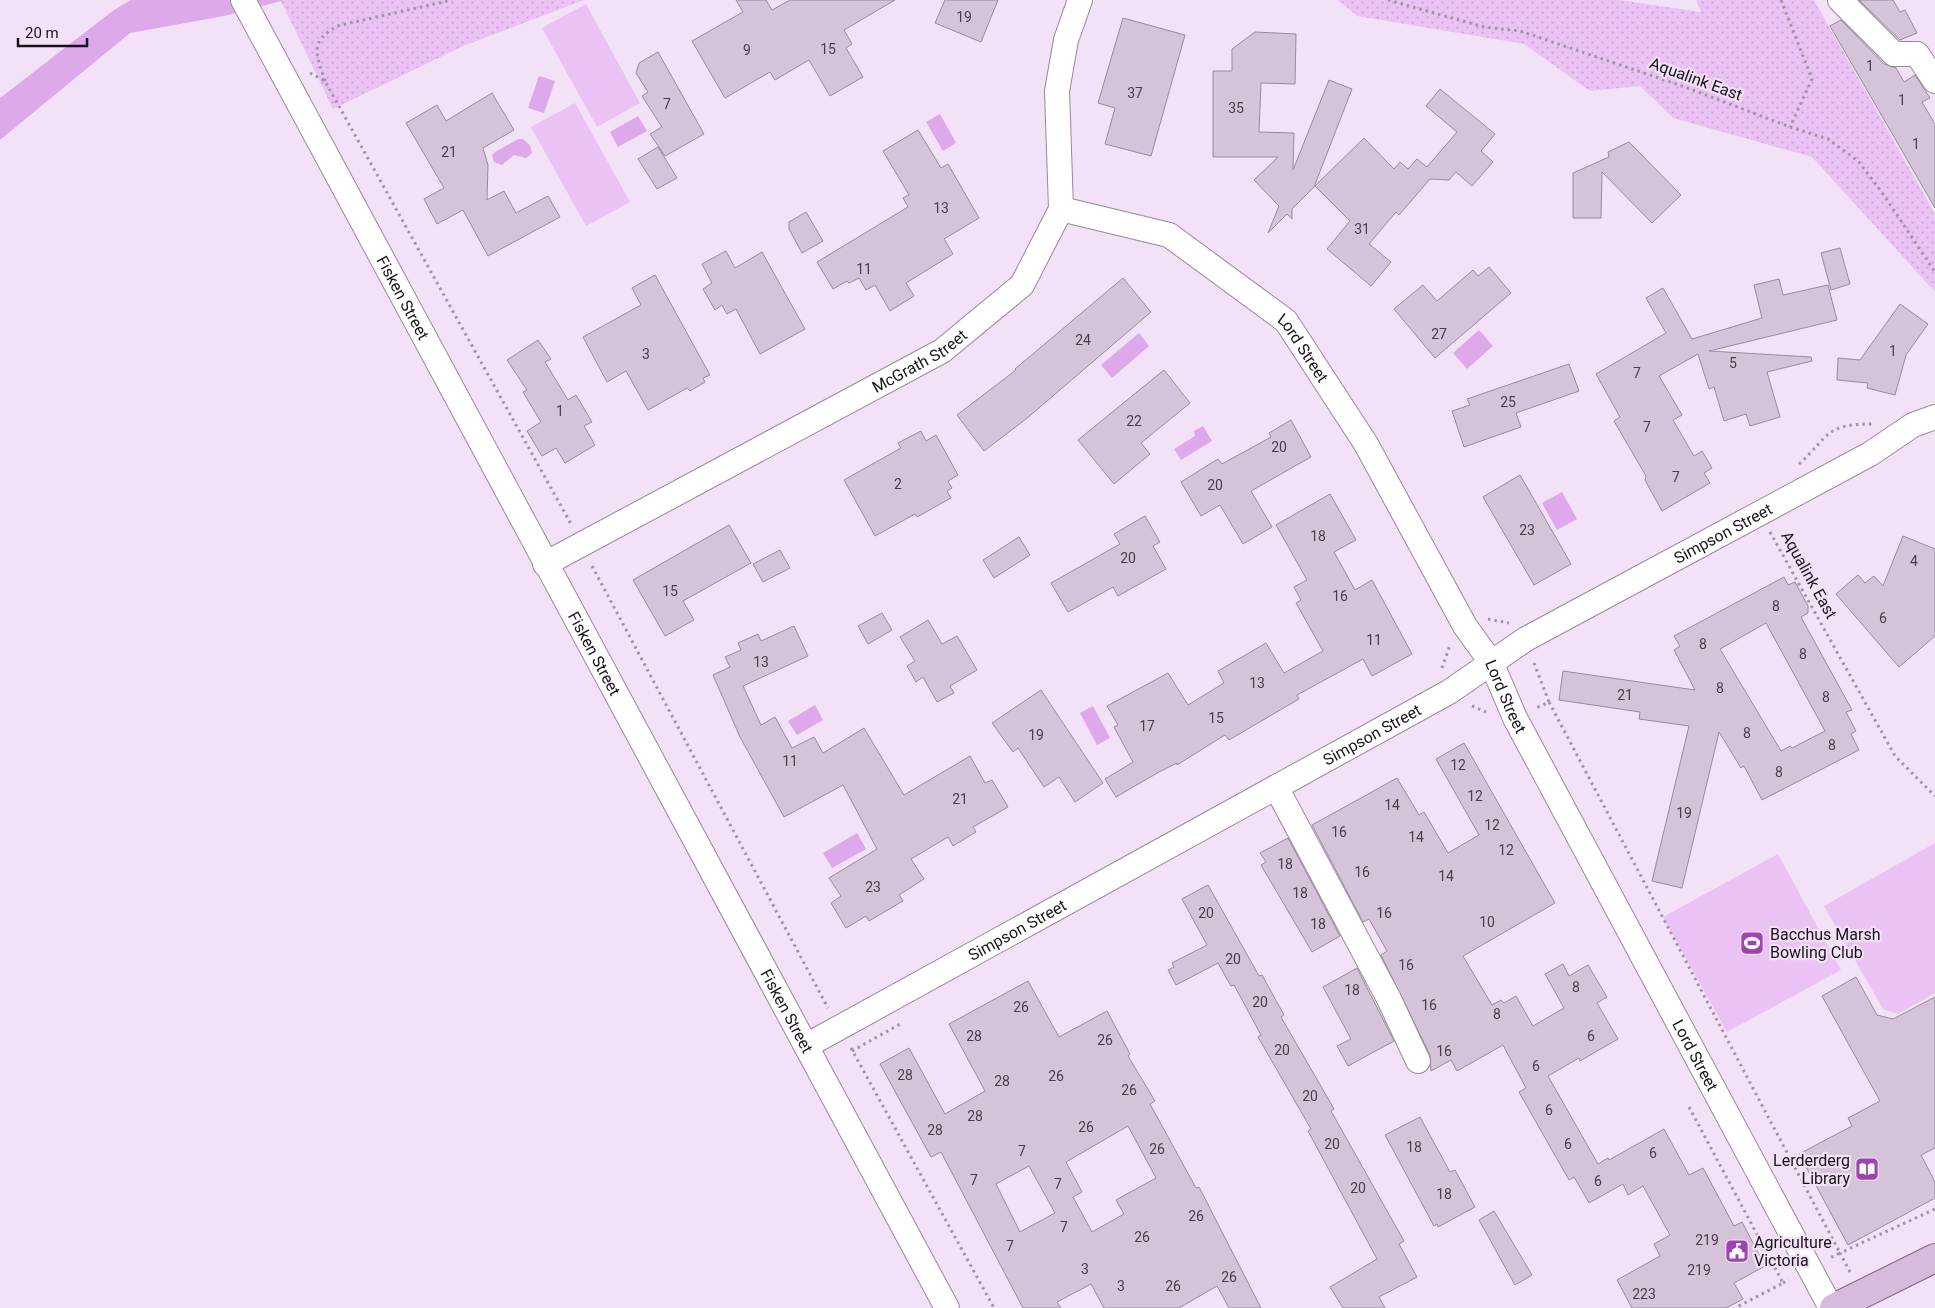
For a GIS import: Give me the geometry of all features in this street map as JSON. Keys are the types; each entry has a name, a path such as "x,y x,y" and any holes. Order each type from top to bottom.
{"main road":[{"path":"1832,1308 1935,1258"}],"street":[{"name":"Fisken Street","path":"243,0 947,1308"},
{"name":"McGrath Street","path":"545,564 942,351 1022,285 1062,208 1058,91 1066,40 1080,0"},
{"path":"1840,0 1894,54 1917,54 1935,81"},
{"name":"Lord Street","path":"1062,208 1169,235 1286,321 1366,444 1465,626 1490,662 1515,718 1832,1308"},
{"name":"Simpson Street","path":"806,1046 1449,692 1526,639 1870,454 1913,425 1935,417"},
{"path":"1276,787 1389,999 1418,1061"}],"path":[{"path":"452,0 337,26 325,33 317,43 316,55 325,81 582,544 839,1028 994,1308"},
{"name":"Aqualink East","path":"1388,0 1484,27 1520,31 1685,87 1790,127 1828,138 1858,161 1881,191 1935,272"},
{"path":"1782,0 1812,79 1790,127"},
{"path":"305,67 310,73 325,81"},
{"path":"1796,468 1833,429 1853,423 1874,424"},
{"name":"Aqualink East","path":"1759,513 1895,756 1935,796"},
{"path":"1549,702 1840,1253"},
{"path":"1689,1107 1783,1283"},
{"path":"1735,1308 1809,1268 1935,1208"}],"shaded area":[{"path":"131,0 285,0 224,16 130,33 0,140 0,98 114,10"},
{"path":"584,0 463,46 333,109 281,1"},
{"path":"1338,0 1619,0 1701,12 1696,0 1814,0 1935,214 1935,292 1812,157 1673,118 1640,86 1590,91 1524,44 1357,16"},
{"path":"586,4 640,103 597,127 542,28"},
{"path":"539,76 555,81 544,113 528,108"},
{"path":"575,103 630,202 586,226 531,127"},
{"path":"940,114 956,143 943,151 926,122"},
{"path":"638,116 647,131 618,147 610,132"},
{"path":"518,139 523,139 530,145 532,153 526,158 514,155 502,165 494,162 492,155 495,152"},
{"path":"1479,330 1493,346 1467,369 1453,353"},
{"path":"1139,333 1149,346 1112,378 1101,365"},
{"path":"1203,426 1212,441 1181,460 1174,449 1195,436 1194,431"},
{"path":"1562,492 1577,519 1557,530 1542,503"},
{"path":"815,705 823,720 797,735 788,721"},
{"path":"1093,706 1110,738 1097,745 1080,713"},
{"path":"857,833 866,849 832,868 823,853"},
{"path":"1935,843 1935,993 1898,1014 1883,1009 1824,906"},
{"name":"Bacchus Marsh Bowling Club","path":"1778,854 1841,970 1727,1032 1663,917"}],"building":[{"path":"736,0 766,0 772,10 790,0 895,0 844,30 852,44 846,48 863,77 830,96 809,60 775,80 770,72 725,98 692,41 743,12"},
{"path":"945,0 998,0 981,42 935,23"},
{"path":"1859,0 1893,0 1900,12 1905,10 1917,33 1900,40"},
{"path":"1123,18 1185,35 1151,156 1105,144 1115,108 1098,103"},
{"path":"1841,20 1884,64 1896,68 1904,82 1915,75 1930,98 1922,102 1935,124 1935,208 1830,26"},
{"path":"1255,32 1296,34 1295,84 1261,83 1259,132 1294,133 1293,170 1329,80 1352,89 1314,187 1292,209 1292,219 1287,214 1268,233 1279,206 1254,180 1278,157 1213,157 1213,71 1232,71 1232,49"},
{"path":"658,52 704,134 665,156 650,134 662,127 642,96 648,92 636,73 639,63"},
{"path":"1440,89 1495,134 1481,151 1493,162 1472,186 1456,172 1449,180 1430,179 1399,215 1396,212 1369,244 1391,262 1371,286 1327,249 1350,221 1315,186 1364,138 1394,169 1400,162 1408,169 1417,159 1427,167 1457,132 1426,106"},
{"path":"492,93 514,130 483,148 488,165 487,200 504,191 516,213 548,196 560,217 488,256 463,210 437,224 424,199 444,188 406,123 437,105 446,121"},
{"path":"918,130 941,168 948,164 979,218 944,239 953,254 906,283 914,296 890,311 875,285 866,290 859,278 849,283 847,281 833,289 817,262 908,207 903,198 909,195 883,151"},
{"path":"1629,142 1681,195 1652,223 1602,172 1601,218 1573,218 1573,173 1609,157 1608,152"},
{"path":"658,147 677,178 657,189 638,159"},
{"path":"806,212 823,241 802,253 789,229 789,222"},
{"path":"1840,248 1850,284 1831,290 1821,253"},
{"path":"726,251 735,268 762,252 805,329 760,354 736,309 727,314 722,305 715,310 703,289 712,283 702,264"},
{"path":"1489,267 1511,293 1435,358 1394,309 1423,285 1437,301 1473,270 1478,276"},
{"path":"655,275 710,375 703,378 705,382 690,391 687,388 648,410 626,371 607,382 583,337 641,305 632,288"},
{"path":"1123,278 1151,312 1026,419 984,451 957,415 1016,370"},
{"path":"1779,279 1783,295 1828,285 1837,320 1709,351 1811,357 1812,361 1767,372 1780,417 1750,426 1746,414 1724,421 1714,387 1709,389 1698,354 1659,376 1682,415 1673,420 1694,456 1702,451 1712,468 1704,473 1710,483 1662,511 1645,480 1646,476 1614,421 1620,417 1596,374 1666,333 1646,298 1663,288 1692,339 1762,318 1754,285"},
{"path":"1900,304 1928,324 1906,355 1895,395 1867,388 1868,383 1837,380 1838,358 1860,360"},
{"path":"538,340 551,359 545,362 568,400 576,395 592,422 584,426 595,445 565,463 556,448 542,456 527,431 541,422 523,392 527,390 507,360"},
{"path":"1569,364 1579,391 1516,413 1521,427 1464,447 1452,411 1470,405 1467,399"},
{"path":"1164,370 1190,403 1141,443 1150,454 1114,484 1078,440"},
{"path":"1291,420 1311,457 1251,491 1272,527 1243,544 1220,505 1201,516 1181,482 1218,459 1222,464 1271,437 1269,433"},
{"path":"921,431 926,441 936,435 958,475 948,481 952,488 947,491 951,498 917,517 915,514 875,536 844,480 901,448 898,443"},
{"path":"1520,475 1571,564 1534,585 1483,497"},
{"path":"1330,494 1356,540 1334,552 1355,590 1372,580 1412,654 1372,676 1363,659 1297,695 1299,699 1229,740 1225,735 1177,765 1177,763 1159,772 1116,797 1105,779 1133,762 1114,727 1118,725 1107,706 1168,673 1188,705 1224,683 1218,671 1266,643 1284,673 1323,651 1296,603 1301,600 1294,587 1307,580 1276,525"},
{"path":"1145,516 1160,542 1153,546 1166,569 1118,596 1113,587 1068,612 1051,583 1120,544 1114,534"},
{"path":"729,525 751,563 683,601 694,620 665,636 633,580"},
{"path":"1903,536 1935,549 1935,636 1899,667 1836,594 1858,575 1865,583 1874,576 1883,586"},
{"path":"1019,537 1030,555 994,578 983,560"},
{"path":"780,550 790,568 763,582 753,564"},
{"path":"1784,577 1788,585 1795,582 1808,606 1808,613 1801,617 1852,710 1846,712 1856,731 1851,734 1859,750 1762,800 1744,766 1741,768 1719,732 1682,888 1652,881 1689,726 1639,719 1640,712 1559,700 1563,671 1695,690 1674,650 1680,646 1674,636","holes":["1766,623 1825,731 1792,748 1790,746 1781,751 1720,649"]},
{"path":"882,613 892,630 868,644 858,626"},
{"path":"928,620 942,644 957,636 977,670 950,686 954,693 937,702 923,677 916,682 907,666 915,661 900,637"},
{"path":"794,626 808,656 743,686 761,725 775,717 792,748 814,737 823,753 864,728 904,795 970,756 985,783 992,780 1008,807 973,827 976,832 953,846 948,837 911,859 924,879 899,895 903,901 869,921 866,916 846,928 831,903 841,896 829,878 877,849 843,785 784,817 740,737 713,675 730,667 725,657 741,650 738,643 758,634 761,641"},
{"path":"1041,690 1103,783 1075,802 1059,777 1044,787 1018,748 1013,752 992,723"},
{"path":"1464,743 1555,903 1463,956 1492,1005 1501,1000 1504,1003 1516,996 1533,1026 1564,1008 1545,974 1563,964 1569,976 1588,965 1607,997 1597,1003 1618,1039 1580,1061 1579,1058 1548,1076 1598,1164 1608,1158 1609,1160 1664,1129 1689,1175 1703,1168 1734,1226 1742,1222 1765,1266 1734,1283 1743,1299 1726,1308 1632,1308 1617,1280 1660,1256 1654,1244 1670,1235 1643,1186 1628,1195 1623,1184 1589,1203 1574,1177 1569,1180 1519,1092 1526,1088 1503,1045 1457,1071 1451,1060 1431,1071 1430,1055 1381,955 1387,951 1369,919 1363,922 1312,825 1397,778 1419,815 1424,812 1448,853 1479,835 1436,759"},
{"path":"1288,838 1340,936 1312,952 1261,865 1266,862 1260,853"},
{"path":"1208,885 1259,976 1262,975 1284,1015 1281,1017 1334,1109 1331,1111 1404,1241 1399,1244 1417,1277 1379,1297 1385,1308 1343,1308 1330,1287 1377,1259 1308,1131 1311,1129 1258,1037 1261,1035 1234,985 1231,986 1218,963 1176,985 1168,970 1174,967 1172,963 1207,945 1182,899"},
{"path":"1357,968 1394,1041 1348,1066 1337,1046 1351,1039 1323,987"},
{"name":"Lerderderg Library","path":"1856,977 1877,1015 1893,1019 1935,997 1935,1148 1921,1155 1935,1182 1935,1198 1848,1245 1799,1154 1852,1126 1848,1118 1880,1101 1822,996"},
{"path":"1028,981 1059,1037 1107,1011 1130,1054 1128,1056 1155,1101 1150,1104 1196,1188 1199,1187 1261,1308 1229,1308 1217,1286 1179,1308 1104,1308 1091,1284 1057,1302 1061,1308 1023,1308 941,1152 931,1157 880,1064 909,1048 945,1114 985,1091 949,1024","holes":["1128,1126 1156,1178 1116,1200 1124,1214 1092,1232 1073,1197 1082,1192 1066,1162","1029,1166 1055,1213 1020,1232 996,1184"]},
{"path":"1420,1117 1450,1172 1455,1170 1475,1207 1438,1227 1437,1224 1434,1226 1385,1135"},
{"path":"1494,1211 1532,1275 1515,1285 1479,1220"}],"place":[{"name":"Bacchus Marsh Bowling Club","path":"1752,943"},
{"name":"Lerderderg Library","path":"1867,1169"},
{"name":"Agriculture Victoria","path":"1737,1251"}]}
